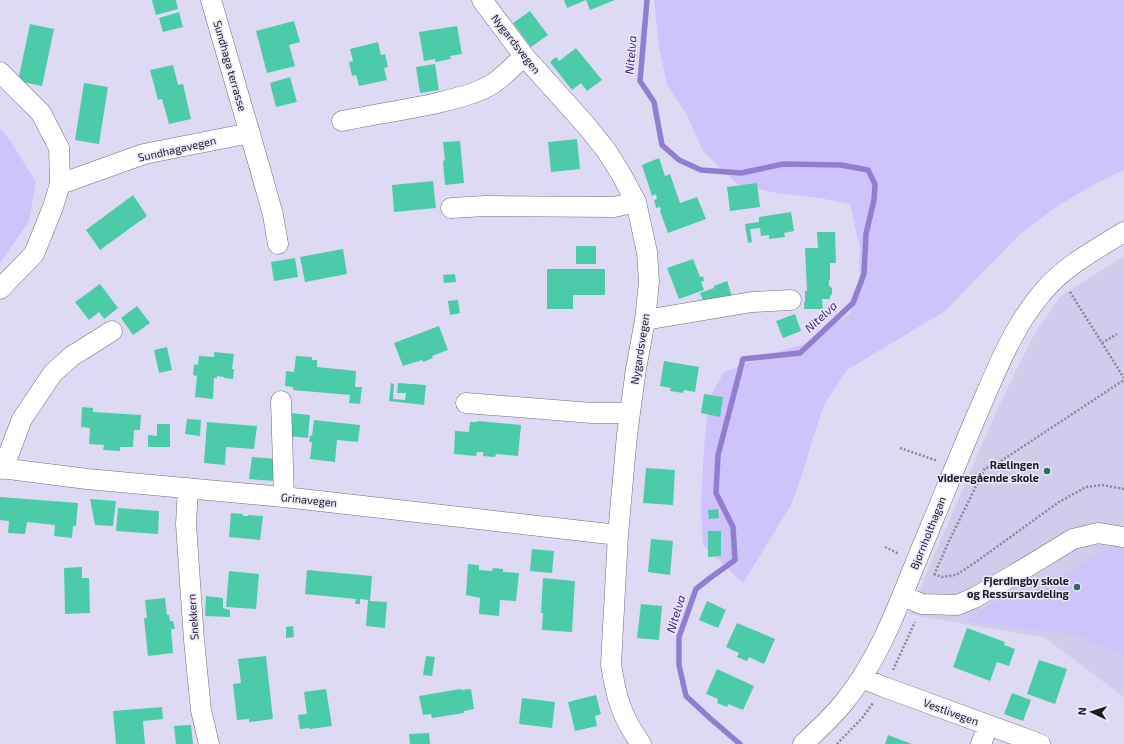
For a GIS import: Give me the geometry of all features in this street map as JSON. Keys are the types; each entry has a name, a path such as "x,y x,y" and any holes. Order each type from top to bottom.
{"street":[{"name":"Sundhaga terrasse","path":"211,0 273,215 278,244"},
{"name":"Nygardsvegen","path":"482,0 524,56 585,124 606,150 622,174 636,202 647,252 649,282 645,320 636,369 627,435 618,535 611,664 619,703 631,730 641,744"},
{"path":"342,121 420,106 470,94 493,84 508,73 524,56"},
{"path":"0,72 41,113 59,148 60,184 53,208 34,254 0,289"},
{"name":"Sundhagavegen","path":"60,184 144,154 250,132"},
{"path":"451,208 485,206 614,207 636,202"},
{"name":"Bjørnholthagan","path":"803,744 836,713 862,678 877,652 999,364 1027,313 1042,292 1059,275 1124,232"},
{"path":"645,320 752,302 791,300"},
{"path":"1,469 22,420 53,373 72,356 112,331"},
{"path":"281,401 284,497"},
{"path":"466,403 592,413 630,413"},
{"name":"Grinavegen","path":"1,469 284,497 618,535"},
{"name":"Snekkern","path":"188,488 186,524 194,640 201,710 209,744"},
{"path":"902,596 922,604 957,605 974,598 1073,539 1098,533 1124,537"},
{"name":"Vestlivegen","path":"862,678 988,726 1040,744"},
{"path":"981,744 988,726"}],"path":[{"path":"985,468 990,468 998,463 1124,379 1059,275"},
{"path":"1102,343 1117,334"},
{"path":"900,448 954,468"},
{"path":"934,574 942,577 956,575 1059,502 1086,487 1102,485 1124,489"},
{"path":"884,547 901,555"}],"shaded area":[{"path":"654,0 1124,0 1124,170 1093,185 1056,207 1019,235 945,311 847,370 824,405 791,505 743,583 703,545 701,505 704,448 709,399 724,372 760,358 807,343 850,313 859,285 860,248 850,204 819,198 776,193 737,184 703,151 687,115 667,85 659,46"},
{"path":"0,128 9,139 36,182 29,221 0,263"},
{"name":"Rælingen videregående skole","path":"1124,256 1124,697 1045,638 909,614 996,412 1033,336 1061,296"},
{"name":"Fjerdingby skole og Ressursavdeling","path":"1124,539 1124,656 1077,635 966,621 993,603 1041,588"}],"building":[{"path":"152,0 176,0 178,9 156,15"},
{"path":"564,0 586,0 567,8"},
{"path":"586,0 615,0 590,10"},
{"path":"530,11 548,35 531,47 513,23"},
{"path":"179,12 183,27 163,32 159,18"},
{"path":"294,21 300,42 289,45 295,66 267,73 256,31"},
{"path":"30,24 54,29 42,86 18,81"},
{"path":"457,26 462,54 450,56 451,59 435,62 435,59 424,61 419,32"},
{"path":"378,42 381,55 385,54 388,67 384,68 387,80 359,86 356,75 352,76 349,62 353,61 350,49"},
{"path":"576,48 602,80 587,91 581,83 572,90 550,62 556,57 559,61"},
{"path":"435,64 439,90 420,93 416,67"},
{"path":"173,65 178,85 183,84 191,119 169,124 162,99 158,100 150,70"},
{"path":"290,77 297,102 276,107 270,83"},
{"path":"84,83 108,87 99,144 75,140"},
{"path":"577,139 580,169 551,172 548,142"},
{"path":"460,141 464,183 445,185 443,142"},
{"path":"659,158 665,176 670,174 680,203 697,197 706,219 668,233 660,207 656,208 654,200 657,199 656,194 652,196 642,165"},
{"path":"433,181 436,208 394,212 392,185"},
{"path":"757,183 760,207 730,211 727,187"},
{"path":"133,195 147,216 100,250 86,230"},
{"path":"791,212 794,231 784,233 785,237 769,239 769,235 761,236 760,228 750,229 752,242 748,243 745,224 759,222 759,217"},
{"path":"817,232 835,232 836,263 830,263 829,280 829,286 832,288 832,294 830,299 822,299 823,309 804,309 806,299 805,300 805,291 807,291 805,248 818,248"},
{"path":"576,246 596,246 596,264 576,264"},
{"path":"343,249 347,274 305,282 300,257"},
{"path":"295,258 298,277 274,281 271,262"},
{"path":"693,259 700,277 703,276 704,281 701,282 704,290 679,299 667,268"},
{"path":"547,269 605,269 605,295 573,295 573,309 547,309"},
{"path":"455,274 456,282 444,283 443,275"},
{"path":"727,281 733,299 705,306 700,293"},
{"path":"100,284 118,308 104,319 99,312 89,320 75,302"},
{"path":"458,300 460,313 450,315 448,301"},
{"path":"137,306 150,323 133,335 121,318"},
{"path":"795,314 801,331 783,338 776,321"},
{"path":"439,326 448,350 432,356 433,358 423,362 422,360 403,366 394,343"},
{"path":"167,347 172,370 159,373 154,350"},
{"path":"214,352 234,354 232,369 234,369 233,379 217,376 217,378 214,378 213,399 195,397 197,376 193,375 194,365 198,365 199,356 214,357"},
{"path":"296,356 312,357 312,360 317,360 317,367 356,371 355,387 362,387 360,404 349,403 350,395 293,390 293,387 285,386 286,371 294,372"},
{"path":"664,361 699,367 695,392 684,390 683,393 670,391 671,388 660,386"},
{"path":"391,383 394,384 393,399 405,400 406,393 397,393 398,383 426,385 424,405 389,401"},
{"path":"704,394 723,397 720,417 701,413"},
{"path":"82,407 93,408 93,412 141,415 140,430 134,430 133,447 120,447 120,451 103,450 104,445 89,444 90,428 81,427"},
{"path":"290,413 310,415 308,438 288,436"},
{"path":"187,419 201,420 200,436 185,434"},
{"path":"314,420 360,425 358,442 337,440 335,462 310,459 312,442 309,442 310,435 312,436"},
{"path":"477,421 521,425 518,456 496,454 495,457 483,456 483,452 477,452 476,456 454,454 455,431 469,432 470,422"},
{"path":"207,422 257,426 254,449 226,447 225,465 204,463"},
{"path":"157,424 170,424 170,447 148,447 148,435 157,436"},
{"path":"252,457 278,459 275,481 249,479"},
{"path":"646,468 675,470 673,505 643,503"},
{"path":"0,497 78,503 76,526 73,526 72,538 54,536 55,525 27,522 25,534 8,533 9,521 0,520"},
{"path":"90,499 116,501 113,526 95,525"},
{"path":"118,508 159,511 158,534 116,531"},
{"path":"718,509 719,518 709,519 708,510"},
{"path":"231,513 243,514 243,516 263,516 260,540 229,537"},
{"path":"708,531 721,531 721,556 708,557"},
{"path":"651,539 673,541 670,575 648,572"},
{"path":"532,549 554,551 552,573 530,571"},
{"path":"468,564 479,565 479,570 492,571 493,568 503,569 503,572 519,573 516,601 500,600 499,616 479,614 480,598 466,595"},
{"path":"82,567 82,578 89,578 90,613 65,614 64,568"},
{"path":"307,570 372,576 370,601 387,602 385,628 366,626 368,600 360,599 360,604 355,604 356,599 305,594"},
{"path":"229,571 259,574 256,609 226,607"},
{"path":"543,578 575,581 572,632 542,630 543,613 541,613"},
{"path":"206,596 223,598 223,608 230,610 230,617 205,616"},
{"path":"165,598 167,615 169,615 170,621 173,621 175,629 171,629 173,653 148,656 144,618 147,618 145,600"},
{"path":"707,601 726,610 718,628 699,620"},
{"path":"641,604 662,606 659,640 637,638"},
{"path":"737,623 775,639 764,664 749,657 747,661 737,657 739,653 726,647"},
{"path":"293,626 294,637 286,638 286,627"},
{"path":"967,628 1005,642 1004,645 1015,649 1009,666 997,662 990,681 953,667"},
{"path":"266,656 273,719 249,722 249,719 237,720 233,684 241,683 238,659"},
{"path":"426,656 435,657 432,676 423,675"},
{"path":"1039,660 1067,669 1055,704 1027,694"},
{"path":"717,669 754,686 743,710 728,704 727,707 717,703 718,699 706,694"},
{"path":"326,689 332,726 300,729 298,715 307,714 304,692"},
{"path":"460,689 471,689 474,709 464,711 464,713 432,718 431,714 423,715 419,696"},
{"path":"1012,693 1031,700 1023,721 1004,714"},
{"path":"596,695 601,714 595,716 597,726 575,731 568,702"},
{"path":"522,698 555,702 552,728 519,724"},
{"path":"162,707 163,719 143,721 145,744 116,744 113,711"},
{"path":"191,725 193,744 176,744 174,726"},
{"path":"429,733 430,744 410,744 409,734"},
{"path":"888,735 912,744 885,744"}],"waterway":[{"name":"Nitelva","path":"647,0 640,81 654,102 662,145 679,160 701,170 741,173 783,164 841,165 868,170 875,184 874,200 866,234 864,274 853,303 800,353 743,359 718,455 716,493 733,527 735,560 696,589 679,637 679,665 686,696 740,744"}],"place":[{"name":"Rælingen videregående skole","path":"1047,471"},
{"name":"Fjerdingby skole og Ressursavdeling","path":"1077,587"}]}
